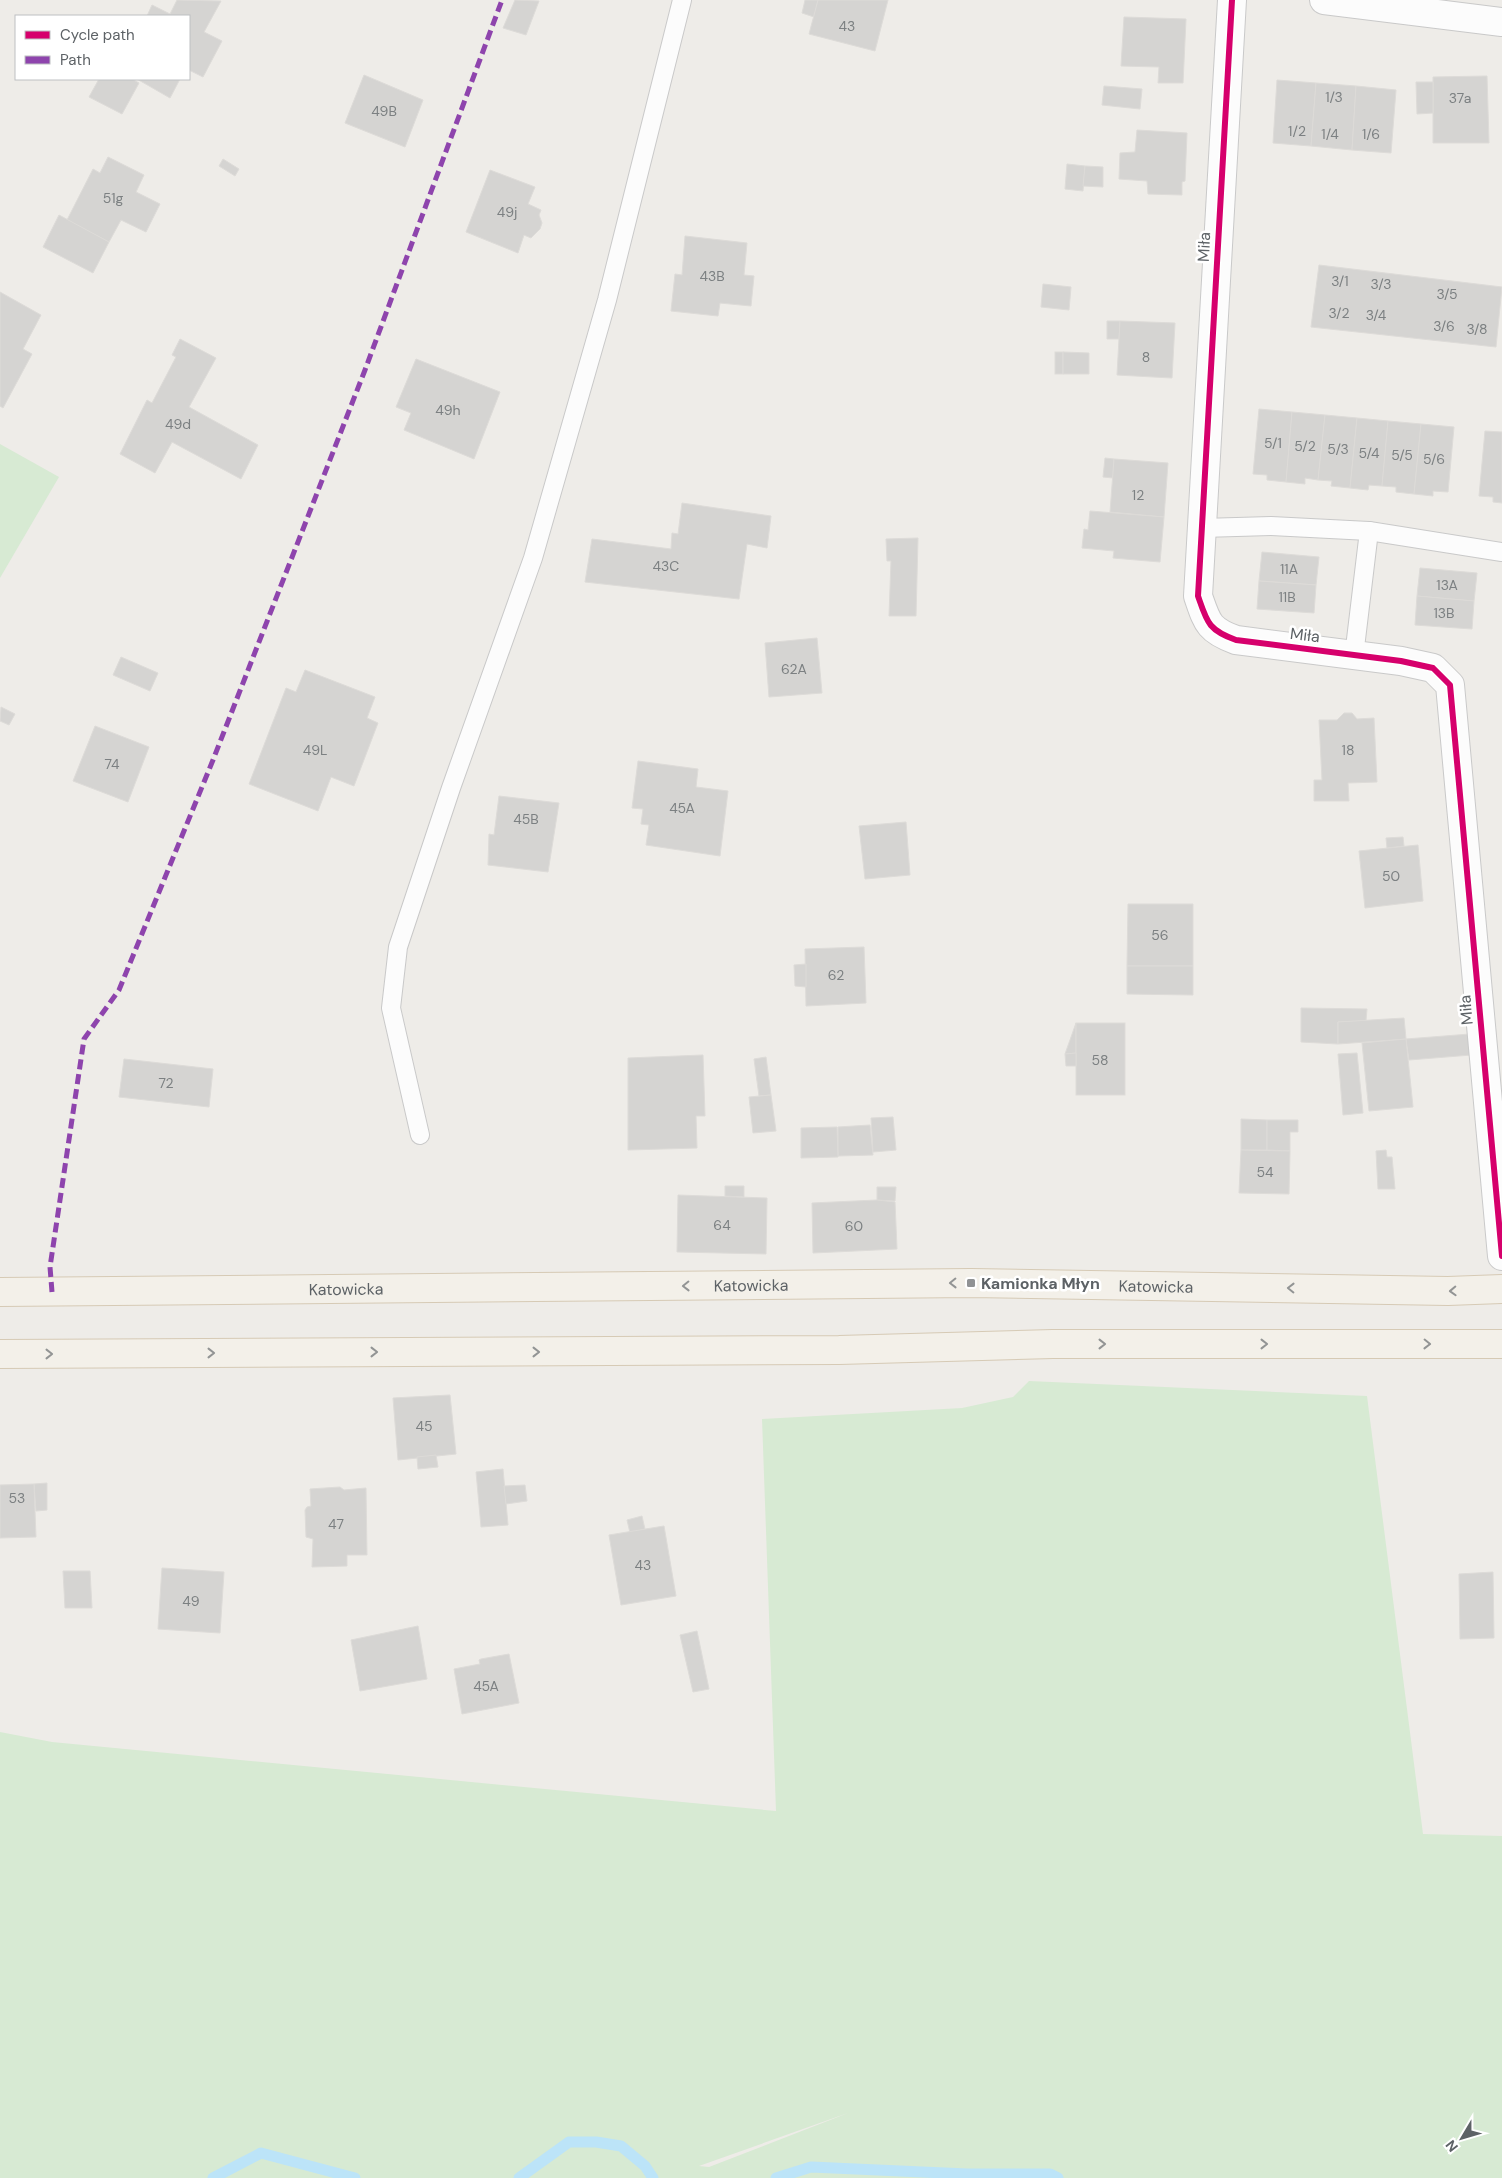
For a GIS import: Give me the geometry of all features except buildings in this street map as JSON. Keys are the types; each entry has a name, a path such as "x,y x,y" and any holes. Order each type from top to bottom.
{"main road":[{"name":"Katowicka","path":"0,1292 961,1283 1448,1291 1502,1289"},
{"path":"0,1354 839,1350 1053,1344 1502,1344"}],"street":[{"name":"Miła","path":"1232,0 1198,596 1206,620 1218,634 1236,640 1401,661 1433,668 1450,686 1502,1256"},
{"path":"1324,0 1502,22"}],"lane":[{"path":"420,1135 391,1008 398,947 451,788 533,558 607,300 682,0"},
{"path":"1202,528 1270,526 1369,531 1502,552"},
{"path":"1354,656 1369,531"}],"green space":[{"path":"0,444 59,477 0,578"},
{"path":"1029,1381 1367,1396 1423,1834 1502,1836 1502,2178 0,2178 0,1732 52,1742 776,1811 762,1419 962,1408 1013,1397","holes":["848,2113 709,2167 699,2166"]}],"waterway":[{"path":"519,2178 569,2142 596,2142 621,2146 645,2166 653,2178"},
{"path":"213,2178 261,2153 355,2178"},
{"path":"776,2178 811,2167 967,2174 1050,2174 1058,2178"}],"marked path":[{"path":"52,1292 50,1267 84,1039 119,990 213,760 365,370 502,0"}],"cycle path":[{"path":"1232,0 1198,596 1207,619 1214,629 1236,640 1401,661 1433,668 1450,685 1502,1256"}],"place":[{"name":"Kamionka Młyn","path":"971,1283"}]}
